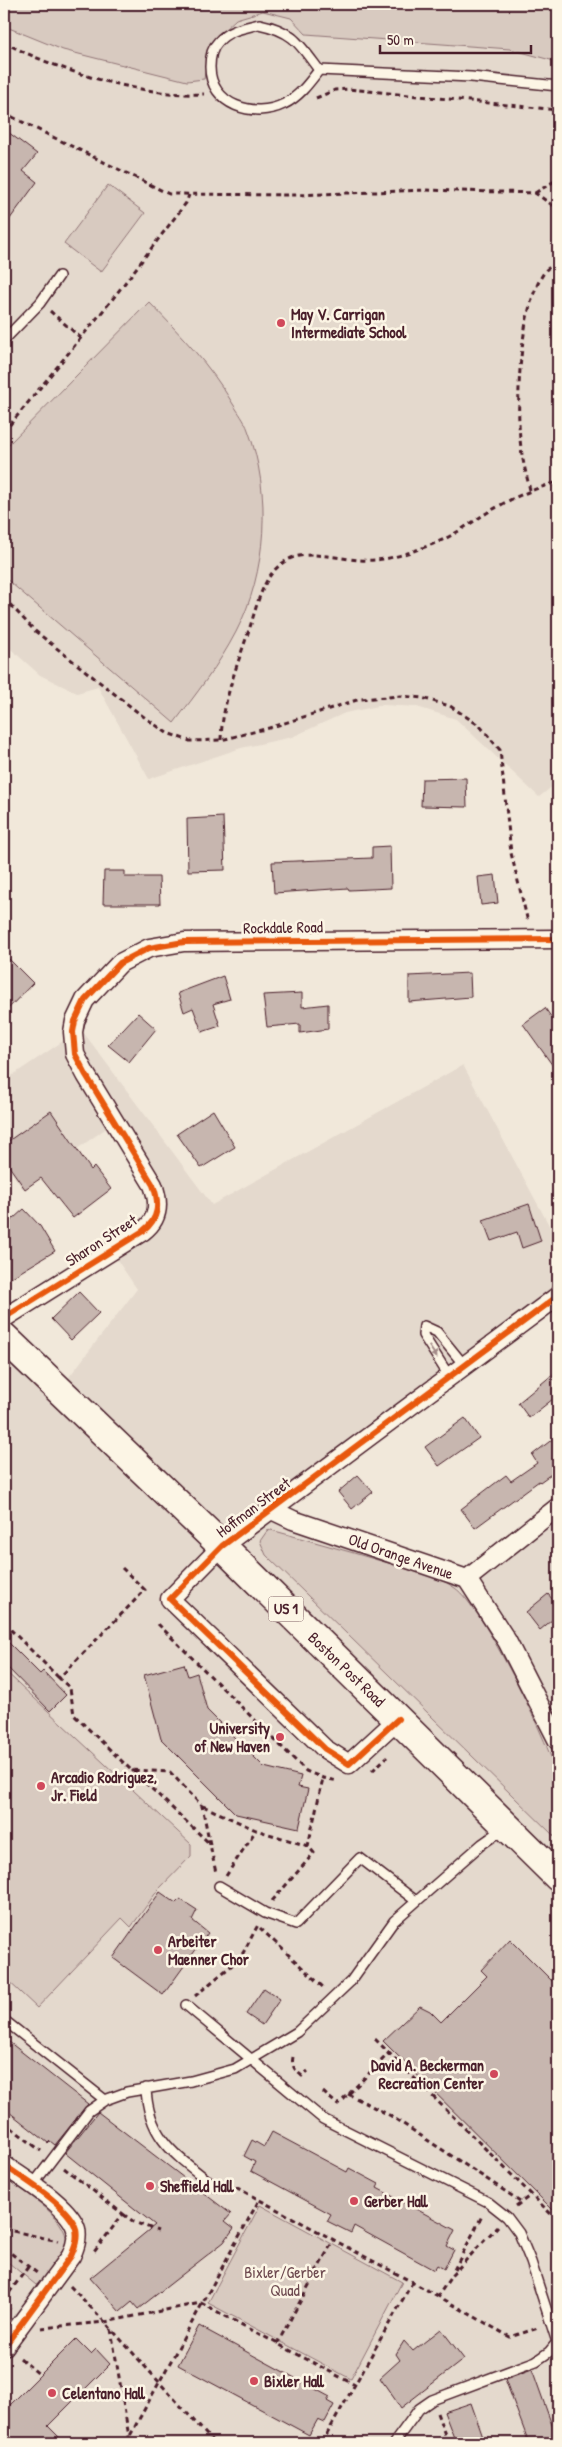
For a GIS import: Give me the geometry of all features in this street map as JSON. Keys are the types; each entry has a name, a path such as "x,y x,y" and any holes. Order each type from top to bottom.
{"main road":[{"name":"Boston Post Road","path":"4,1337 222,1546 507,1826 556,1871"}],"street":[{"name":"Rockdale Road","path":"76,1054 73,1032 75,1021 85,1000 120,963 149,948 184,942 428,938 557,940"},
{"name":"Sharon Street","path":"4,1318 143,1231 156,1216 157,1201 151,1181 76,1054"},
{"name":"Hoffman Street","path":"398,1719 349,1764 325,1749 170,1599 222,1546 558,1296"},
{"path":"468,1579 558,1507"},
{"name":"Old Orange Avenue","path":"272,1510 293,1520 468,1579 507,1641 558,1741"},
{"path":"4,2164 63,2209 72,2220 76,2231 76,2244 71,2256 4,2347"}],"lane":[{"path":"259,24 282,29 300,44 319,70 302,92 285,104 265,111 243,109 225,100 218,91 210,74 210,58 217,42 235,30 259,24"},
{"path":"319,70 471,77 558,86"},
{"path":"4,340 40,303 59,276"},
{"path":"449,1376 423,1336 424,1326 437,1332 464,1365"},
{"path":"32,2186 90,2111 105,2100 127,2092 191,2080 235,2069 297,2032 351,1981 394,1921 482,1844 507,1826"},
{"path":"218,1886 265,1912 296,1924 360,1858 416,1901"},
{"path":"186,2005 254,2059 323,2119 488,2202 507,2217 525,2245 558,2342 549,2352 536,2360 432,2400 414,2416 394,2443"},
{"path":"4,2020 105,2100"},
{"path":"146,2088 149,2117 158,2135 170,2150 216,2187"}],"path":[{"path":"4,113 169,194 296,195 426,190 535,193 558,180"},
{"path":"535,193 558,209"},
{"path":"4,432 81,338 186,203 190,195"},
{"path":"530,490 520,438 522,355 527,316 535,293 546,270 558,261"},
{"path":"40,303 81,338"},
{"path":"221,740 221,726 233,678 256,608 268,578 282,563 299,556 376,560 388,558 434,543 468,526 497,506 530,490 558,482"},
{"path":"4,598 35,631 168,733 190,740 221,740 269,728 360,699 401,696 422,698 450,706 480,726 500,750 511,853 531,940"},
{"path":"4,1419 6,1442 4,1452"},
{"path":"60,1678 145,1590 122,1568"},
{"path":"4,1623 70,1688 74,1715 210,1844"},
{"path":"131,1770 170,1772 202,1806 256,1830 308,1846 314,1853 271,1902"},
{"path":"308,1846 323,1778"},
{"path":"202,1806 218,1886"},
{"path":"218,1886 256,1830"},
{"path":"186,2005 231,1966 243,1953 260,1923"},
{"path":"257,1927 262,1929 326,1991"},
{"path":"374,2039 558,2221"},
{"path":"324,2092 338,2105 389,2053"},
{"path":"293,2057 292,2067 302,2076 305,2076 308,2071"},
{"path":"348,2094 391,2116 520,2201"},
{"path":"328,2105 332,2100"},
{"path":"216,2187 228,2183 510,2337 538,2328"},
{"path":"438,2296 452,2276 520,2201 531,2195"},
{"path":"126,2443 259,2200"},
{"path":"452,2276 488,2202"},
{"path":"123,2214 134,2222 158,2231"},
{"path":"4,2229 76,2244 101,2243"},
{"path":"277,2344 333,2241"},
{"path":"4,2248 28,2267 4,2302 36,2328 106,2322 201,2303 355,2385"},
{"path":"322,2443 412,2282"},
{"path":"51,2284 69,2285 106,2322 214,2443"},
{"path":"111,2328 129,2437"},
{"path":"432,2400 448,2443"}],"shaded area":[{"name":"May V. Carrigan Intermediate School","path":"4,4 558,4 558,782 539,797 456,719 417,707 383,705 345,713 292,737 241,748 149,779 98,687 77,693 40,675 4,643"},
{"name":"University of New Haven","path":"81,1029 212,1205 463,1065 558,1242 558,1296 273,1510 467,1579 558,1516 558,2443 4,2443 4,1337 59,1390 137,1289 111,1251 158,1209 115,1122 22,1188 4,1161 4,1081"}],"green space":[{"path":"4,4 558,4 558,62 510,49 306,34 291,18 263,11 236,19 210,43 204,79 187,81 63,50 4,26"},
{"path":"108,185 145,213 101,272 64,244"},
{"path":"149,302 204,363 243,420 256,454 263,506 260,559 246,609 236,632 222,656 174,723 4,577 4,449"},
{"path":"271,1530 438,1578 455,1588 467,1600 482,1620 513,1676 552,1759 559,1783 558,1837 554,1836 266,1555 260,1541 267,1531"},
{"path":"4,1670 191,1844 191,1856 158,1890 131,1927 122,1918 37,2008 4,1977"},
{"path":"4,2177 45,2208 63,2228 66,2238 65,2249 60,2258 40,2283 36,2285 4,2259"},
{"name":"Bixler/Gerber Quad","path":"260,2205 402,2282 351,2379 208,2303"}],"building":[{"path":"4,129 37,154 23,171 37,182 4,227"},
{"path":"466,778 467,807 421,806 422,779"},
{"path":"223,817 225,870 188,871 187,819"},
{"path":"390,846 391,888 349,890 348,888 274,893 272,862 372,858 372,847"},
{"path":"104,871 125,871 125,877 159,877 160,904 103,904"},
{"path":"495,875 498,903 481,905 478,877"},
{"path":"4,954 33,983 4,1013"},
{"path":"470,973 471,997 409,1002 409,976"},
{"path":"223,976 230,999 213,1004 220,1026 202,1032 193,1008 184,1012 178,993"},
{"path":"302,993 302,1007 328,1004 328,1029 300,1033 300,1024 267,1027 263,995"},
{"path":"545,1008 558,1027 558,1073 523,1024"},
{"path":"138,1013 156,1029 129,1062 108,1045"},
{"path":"213,1110 235,1147 201,1168 177,1134"},
{"path":"51,1111 91,1170 94,1167 111,1189 73,1218 41,1178 25,1189 4,1159 4,1144"},
{"path":"529,1204 541,1241 522,1248 517,1232 491,1241 483,1220"},
{"path":"24,1209 40,1226 55,1251 4,1282 4,1227"},
{"path":"79,1292 99,1313 71,1340 51,1319"},
{"path":"558,1370 558,1395 529,1418 518,1403"},
{"path":"465,1418 479,1438 439,1466 425,1447"},
{"path":"558,1435 558,1469 475,1528 461,1509 506,1475 511,1481 537,1463 532,1455"},
{"path":"358,1475 373,1492 352,1509 338,1492"},
{"path":"548,1594 558,1606 558,1615 540,1630 526,1612"},
{"path":"4,1638 40,1674 43,1671 66,1695 50,1711 4,1664"},
{"path":"184,1664 188,1676 197,1673 207,1710 264,1767 301,1776 298,1787 308,1789 299,1828 236,1814 161,1739 144,1675"},
{"name":"Arbeiter Maenner Chor","path":"160,1892 176,1903 180,1899 197,1910 192,1920 208,1933 163,1995 113,1958"},
{"name":"David A. Beckerman Recreation Center","path":"510,1939 558,1987 558,2215 383,2041 420,2006 430,2011 441,2022 487,1976 481,1970"},
{"path":"264,1988 280,1999 262,2025 246,2014"},
{"path":"4,2038 88,2104 55,2145 50,2141 48,2143 4,2108"},
{"name":"Sheffield Hall","path":"98,2112 231,2214 225,2221 234,2228 224,2242 138,2309 132,2302 120,2312 90,2278 155,2225 65,2153"},
{"name":"Gerber Hall","path":"272,2132 347,2172 349,2168 379,2184 377,2188 455,2230 447,2246 454,2250 444,2269 437,2265 434,2270 354,2226 351,2233 327,2221 331,2214 251,2171 255,2162 244,2156 252,2140 264,2147"},
{"name":"Bixler Hall","path":"199,2326 330,2397 327,2401 334,2405 325,2422 318,2419 309,2435 178,2365"},
{"path":"441,2329 464,2359 401,2408 380,2378 400,2360 396,2354 404,2341 413,2351"},
{"name":"Celentano Hall","path":"76,2339 91,2354 96,2349 110,2364 48,2426 65,2443 4,2443 4,2411"},
{"path":"532,2369 558,2443 529,2443 505,2379"},
{"path":"471,2403 485,2443 456,2443 444,2412"}],"cycle path":[{"path":"4,1318 143,1231 152,1221 157,1211 157,1199 153,1185 75,1054 73,1032 75,1021 85,1000 120,963 149,948 184,942 558,939"},
{"path":"398,1719 349,1764 325,1749 170,1599 222,1546 558,1296"},
{"path":"4,2165 56,2202 72,2220 77,2236 71,2256 4,2347"}],"place":[{"name":"May V. Carrigan Intermediate School","path":"281,323"},
{"name":"University of New Haven","path":"280,1737"},
{"name":"Arcadio Rodriguez, Jr. Field","path":"41,1786"},
{"name":"Arbeiter Maenner Chor","path":"158,1950"},
{"name":"David A. Beckerman Recreation Center","path":"494,2074"},
{"name":"Sheffield Hall","path":"150,2186"},
{"name":"Gerber Hall","path":"354,2201"},
{"name":"Bixler Hall","path":"254,2381"},
{"name":"Celentano Hall","path":"52,2393"}]}
